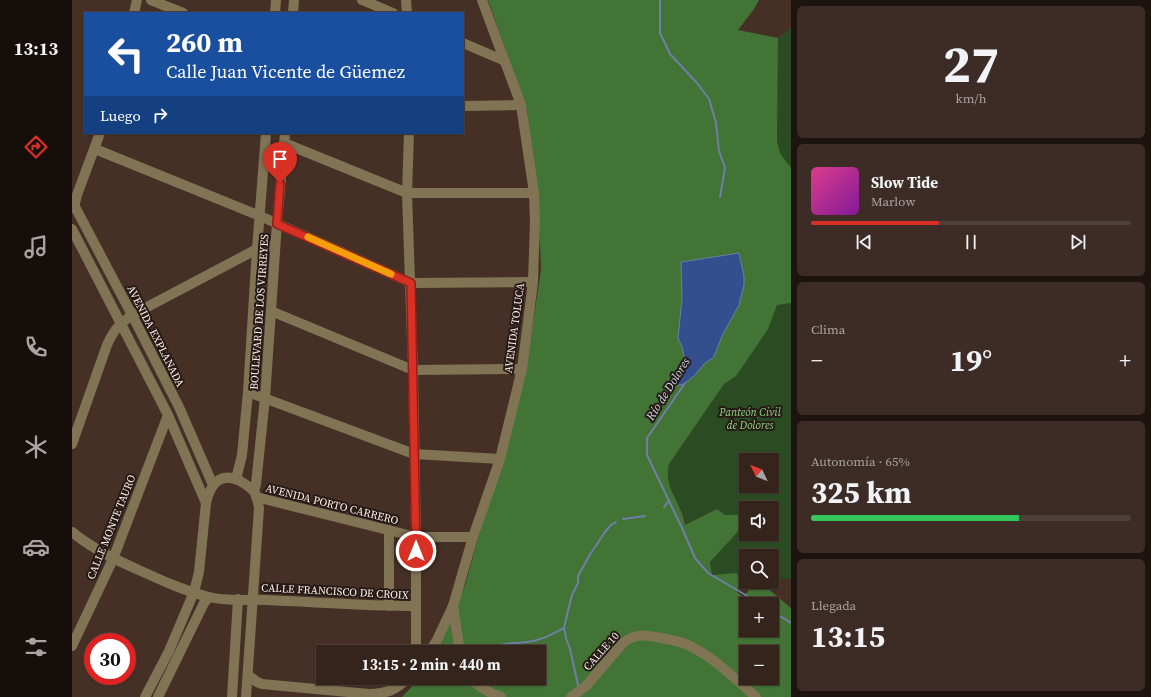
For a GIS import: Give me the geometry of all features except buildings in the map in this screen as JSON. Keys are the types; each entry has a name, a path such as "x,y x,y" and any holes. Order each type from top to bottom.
{"street":[{"path":"134,12 137,0"},
{"path":"151,0 181,12"},
{"path":"275,12 276,0"},
{"path":"293,12 294,0"},
{"path":"362,0 391,12"},
{"path":"406,0 407,12"},
{"name":"AVENIDA TOLUCA","path":"434,645 453,606 473,537 500,459 522,369 533,282 535,222 534,193 521,106 482,0"},
{"path":"464,43 505,61"},
{"path":"464,106 521,106"},
{"path":"73,202 100,134"},
{"name":"BOULEVARD DE LOS VIRREYES","path":"236,479 242,455 248,392 266,134"},
{"path":"409,134 407,193 413,370 416,645"},
{"path":"284,138 407,193 534,193"},
{"name":"BOULEVARD DE LOS VIRREYES","path":"253,599 259,508 255,494 266,398 275,245 284,138"},
{"path":"95,149 260,216 411,283 533,282"},
{"name":"AVENIDA EXPLANADA","path":"73,202 179,407 213,485"},
{"path":"72,229 168,414 206,503"},
{"path":"72,444 107,345 114,331 122,323 132,315 257,249 275,245"},
{"path":"271,311 413,370 522,369"},
{"path":"248,392 414,454 500,459"},
{"name":"CALLE MONTE TAURO","path":"72,646 113,559 168,414"},
{"path":"145,697 169,651 194,592 199,572 208,493 219,479 228,477 245,483 255,494"},
{"name":"AVENIDA PORTO CARRERO","path":"255,494 416,537 473,537"},
{"path":"389,530 389,606"},
{"name":"CALLE FRANCISCO DE CROIX","path":"72,532 84,542 113,559 170,584 209,597 228,600 253,599 416,606"},
{"path":"158,697 204,603 209,597"},
{"path":"232,697 238,599"},
{"path":"246,697 253,599"},
{"path":"453,606 459,645"},
{"name":"CALLE 10","path":"571,697 586,686 623,643 629,638 639,635 652,636 689,645 720,666 756,697"},
{"path":"248,675 262,684 369,694 382,694 399,685"},
{"path":"477,685 501,697"}],"green space":[{"path":"488,0 759,0 738,30 778,38 777,141 780,153 791,168 791,303 777,305 768,329 736,376 724,384 669,464 668,473 671,488 685,525 717,509 725,515 738,515 739,517 739,530 710,562 712,575 737,573 739,584 737,592 743,597 739,597 739,637 779,637 779,598 791,608 791,697 402,697 413,685 546,685 546,645 440,645 465,585 526,368 541,270 539,220 527,110"},
{"path":"791,28 791,168 780,153 777,141 778,38"},
{"name":"Panteón Civil de Dolores","path":"791,274 791,579 779,578 779,549 739,549 739,577 712,575 710,562 739,530 739,541 779,541 779,501 739,501 739,517 738,515 725,515 716,509 685,525 684,514 671,490 668,478 669,464 724,384 736,376"},
{"path":"750,589 768,589 778,597 743,597"}],"water":[{"path":"739,253 744,276 744,285 739,305 722,336 714,357 705,363 695,375 684,384 674,386 673,383 682,370 684,356 678,338 682,299 681,262"}],"waterway":[{"name":"Río de Dolores","path":"660,0 660,33 670,54 697,83 709,99 716,123 719,151 725,168 720,197"},
{"path":"685,383 647,438 647,455 695,558 708,573 749,597"},
{"name":"Río de Dolores","path":"664,507 669,501"},
{"path":"623,519 645,516"},
{"path":"578,685 564,628 572,595 578,583 578,576 605,532 616,522"},
{"path":"779,615 791,623"},
{"path":"498,645 536,640 564,628"}],"slow traffic":[{"path":"308,237 391,274"}],"route":[{"path":"280,183 277,224 411,283 416,551"}]}
